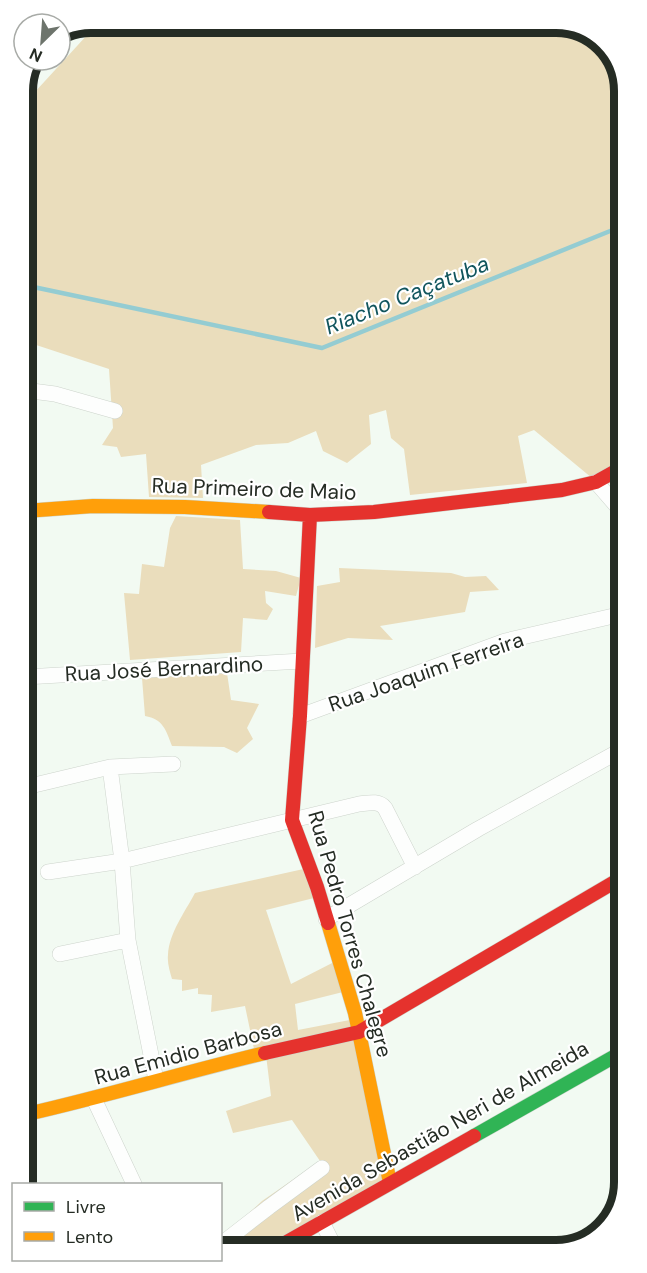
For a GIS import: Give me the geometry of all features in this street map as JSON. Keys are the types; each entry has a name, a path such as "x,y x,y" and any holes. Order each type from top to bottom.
{"street":[{"path":"33,391 55,394 115,411"},
{"name":"Rua Primeiro de Maio","path":"33,510 93,506 185,507 310,515 374,512 562,490 596,482 614,472"},
{"path":"596,482 614,503"},
{"name":"Rua Pedro Torres Chalegre","path":"310,515 309,566 292,820 317,887 359,1032 390,1183"},
{"name":"Rua Joaquim Ferreira","path":"300,716 505,641 614,616"},
{"name":"Rua José Bernardino","path":"33,677 302,661"},
{"path":"326,920 478,829 614,753"},
{"path":"33,785 110,767 173,764"},
{"path":"110,767 122,861 128,940 156,1080"},
{"path":"48,872 122,861 359,804 379,803 385,808 415,867"},
{"name":"Rua Emidio Barbosa","path":"33,1113 94,1099 156,1080 359,1032 614,882"},
{"path":"60,954 128,940"},
{"name":"Avenida Sebastião Neri de Almeida","path":"290,1240 614,1057"},
{"path":"94,1099 133,1183"},
{"path":"227,1240 322,1168"},
{"path":"322,1222 331,1240"}],"shaded area":[{"path":"91,33 560,33 575,36 594,47 610,69 614,91 614,473 598,483 534,430 518,436 527,483 410,495 404,449 391,438 386,410 369,415 371,444 347,463 323,451 316,431 288,443 256,445 201,465 203,498 149,497 146,454 121,457 117,447 102,445 113,428 109,369 33,344 33,94 53,72 72,72 72,51"},
{"path":"176,516 240,520 243,569 276,571 301,578 296,596 265,591 266,603 273,609 267,620 243,618 241,652 130,660 124,593 139,594 142,564 164,567 170,528"},
{"path":"339,568 451,573 465,577 486,576 499,590 470,592 465,612 380,626 393,640 348,638 315,648 317,586 340,582"},
{"path":"227,673 231,700 259,704 247,728 253,739 237,753 224,747 172,746 166,730 160,723 145,716 142,678"},
{"path":"308,868 318,897 266,910 291,984 338,960 347,991 295,1004 298,1030 355,1019 395,1178 285,1240 222,1240 262,1201 320,1161 292,1120 233,1133 226,1111 271,1096 266,1055 254,1049 245,1006 211,1012 212,995 198,994 198,988 182,991 182,980 172,979 168,961 171,939 195,893"}],"waterway":[{"name":"Riacho Caçatuba","path":"33,287 322,348 614,229"}],"traffic: fast":[{"path":"474,1136 614,1057"}],"traffic: slow":[{"path":"33,510 93,506 185,507 269,512"},
{"path":"328,923 355,1013 390,1183"},
{"path":"33,1113 265,1053"}],"traffic: jam":[{"path":"269,512 310,515 374,512 562,490 596,482 614,472"},
{"path":"310,515 300,716 292,820 328,923"},
{"path":"265,1053 359,1032 614,882"},
{"path":"290,1240 474,1136"}]}
